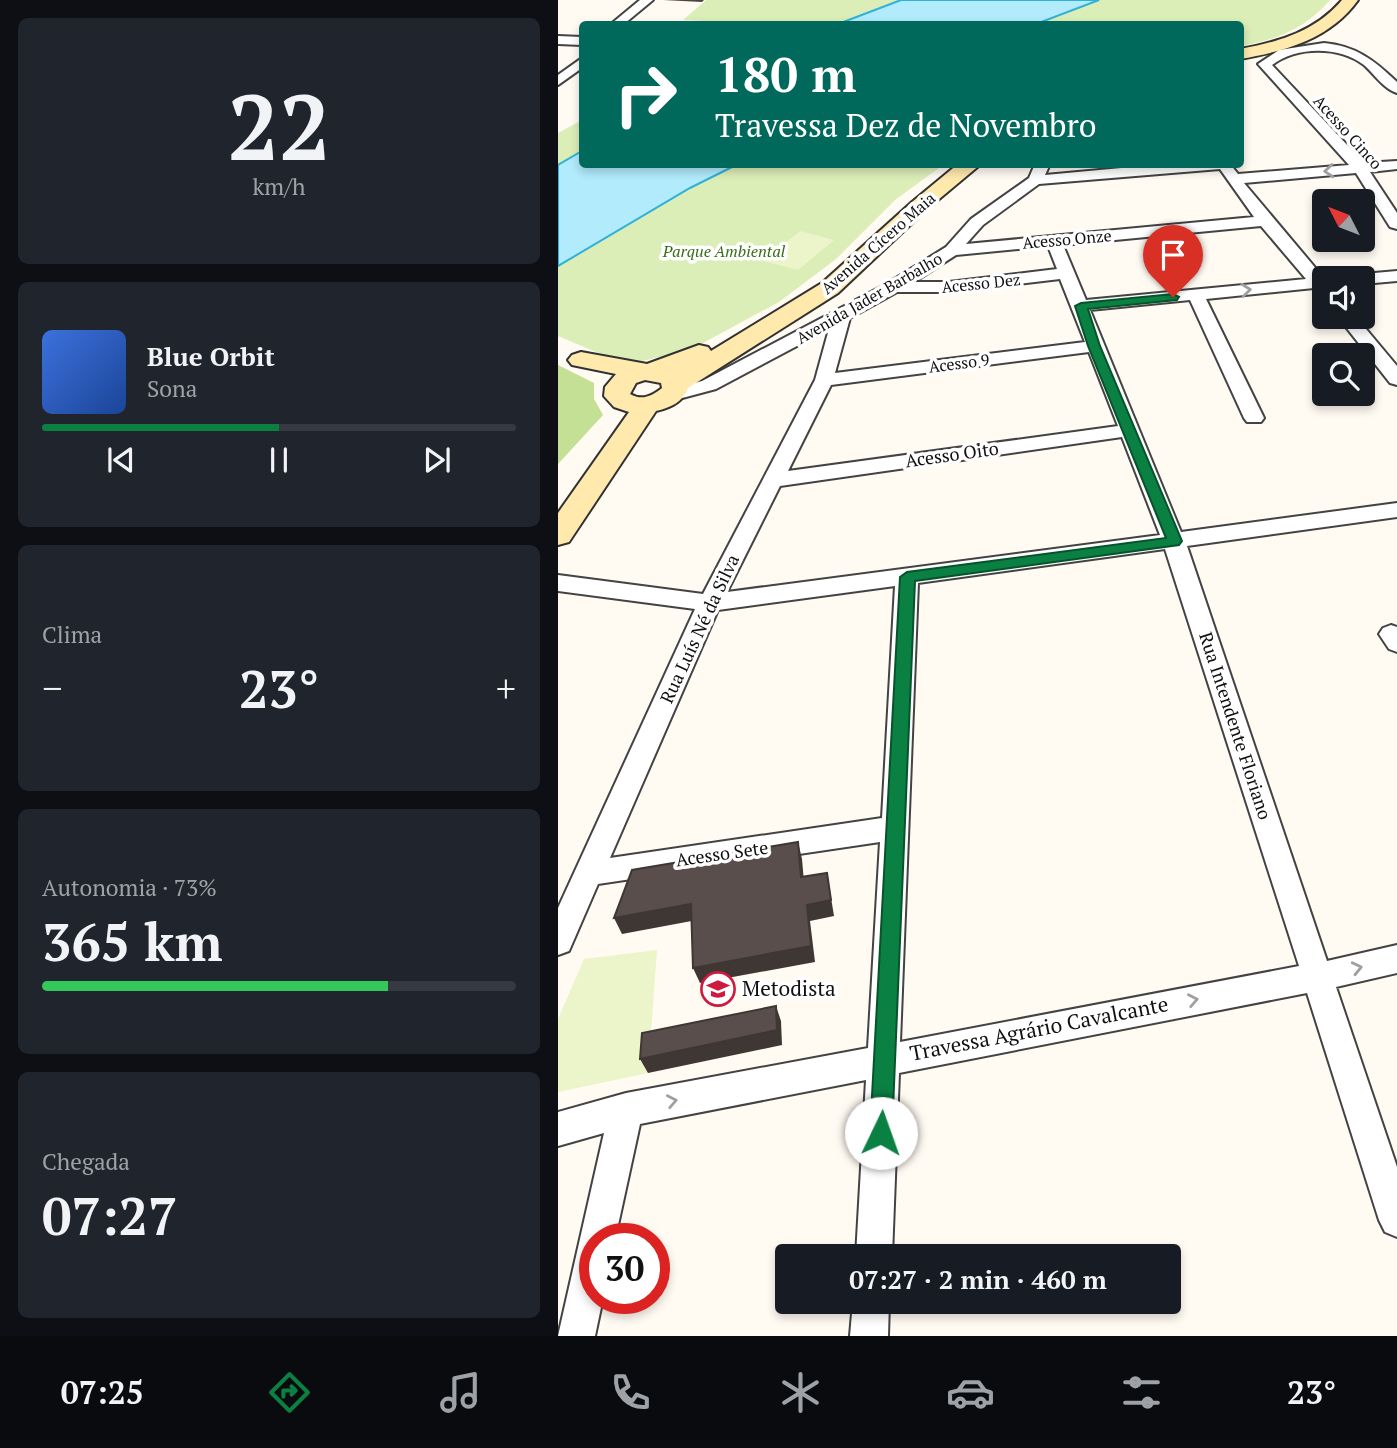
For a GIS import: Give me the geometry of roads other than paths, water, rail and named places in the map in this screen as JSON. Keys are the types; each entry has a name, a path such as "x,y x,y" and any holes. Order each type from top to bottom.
{"main road":[{"path":"1244,47 1288,36 1319,20 1337,0"},
{"path":"1244,53 1285,48 1330,23 1350,0"},
{"name":"Avenida Cícero Maia","path":"948,168 904,203 845,261 816,284 694,354 627,378 646,394 830,288 919,206 966,168"},
{"path":"558,499 603,437 668,375 570,355"},
{"path":"570,355 646,394"},
{"path":"558,534 646,394"}],"street":[{"path":"622,21 643,4"},
{"path":"629,21 643,4"},
{"path":"558,40 579,41"},
{"path":"1285,48 1327,48 1358,55 1397,89"},
{"name":"Acesso Cinco","path":"1285,48 1264,64 1266,69 1360,168 1396,224"},
{"path":"558,69 579,53"},
{"path":"558,81 579,64"},
{"path":"1234,179 1397,165"},
{"path":"1039,172 1131,168"},
{"path":"1226,168 1265,221 1312,272"},
{"name":"Avenida Jader Barbalho","path":"646,394 710,386 841,318 952,250 977,222 1039,172"},
{"name":"Acesso Onze","path":"952,250 1265,221"},
{"name":"Rua Intendente Floriano","path":"1053,240 1174,541 1397,1220"},
{"name":"Acesso Dez","path":"895,287 949,287 1067,273"},
{"path":"1375,278 1397,276"},
{"path":"1081,306 1312,285"},
{"path":"1196,295 1254,418"},
{"name":"Rua Luís Né da Silva","path":"558,942 710,603 824,380 841,318"},
{"path":"1357,329 1397,379"},
{"name":"Acesso 9","path":"824,380 1094,346"},
{"name":"Acesso Oito","path":"773,480 1130,430"},
{"path":"558,583 710,603 1397,510"},
{"path":"875,1244 907,577"},
{"name":"Acesso Sete","path":"590,873 895,828"},
{"name":"Travessa Agrário Cavalcante","path":"558,1129 626,1110 885,1058 1318,977 1397,959"},
{"path":"601,1223 626,1110"},
{"path":"576,1336 581,1314"},
{"path":"869,1336 870,1314"}],"water":[{"path":"901,0 1099,0 1044,21 846,21"},
{"path":"579,153 579,168 730,168 690,188 558,266 558,165"}],"place":[{"name":"Metodista","path":"718,989"}],"park label":[{"name":"Parque Ambiental","path":"724,251"}]}
